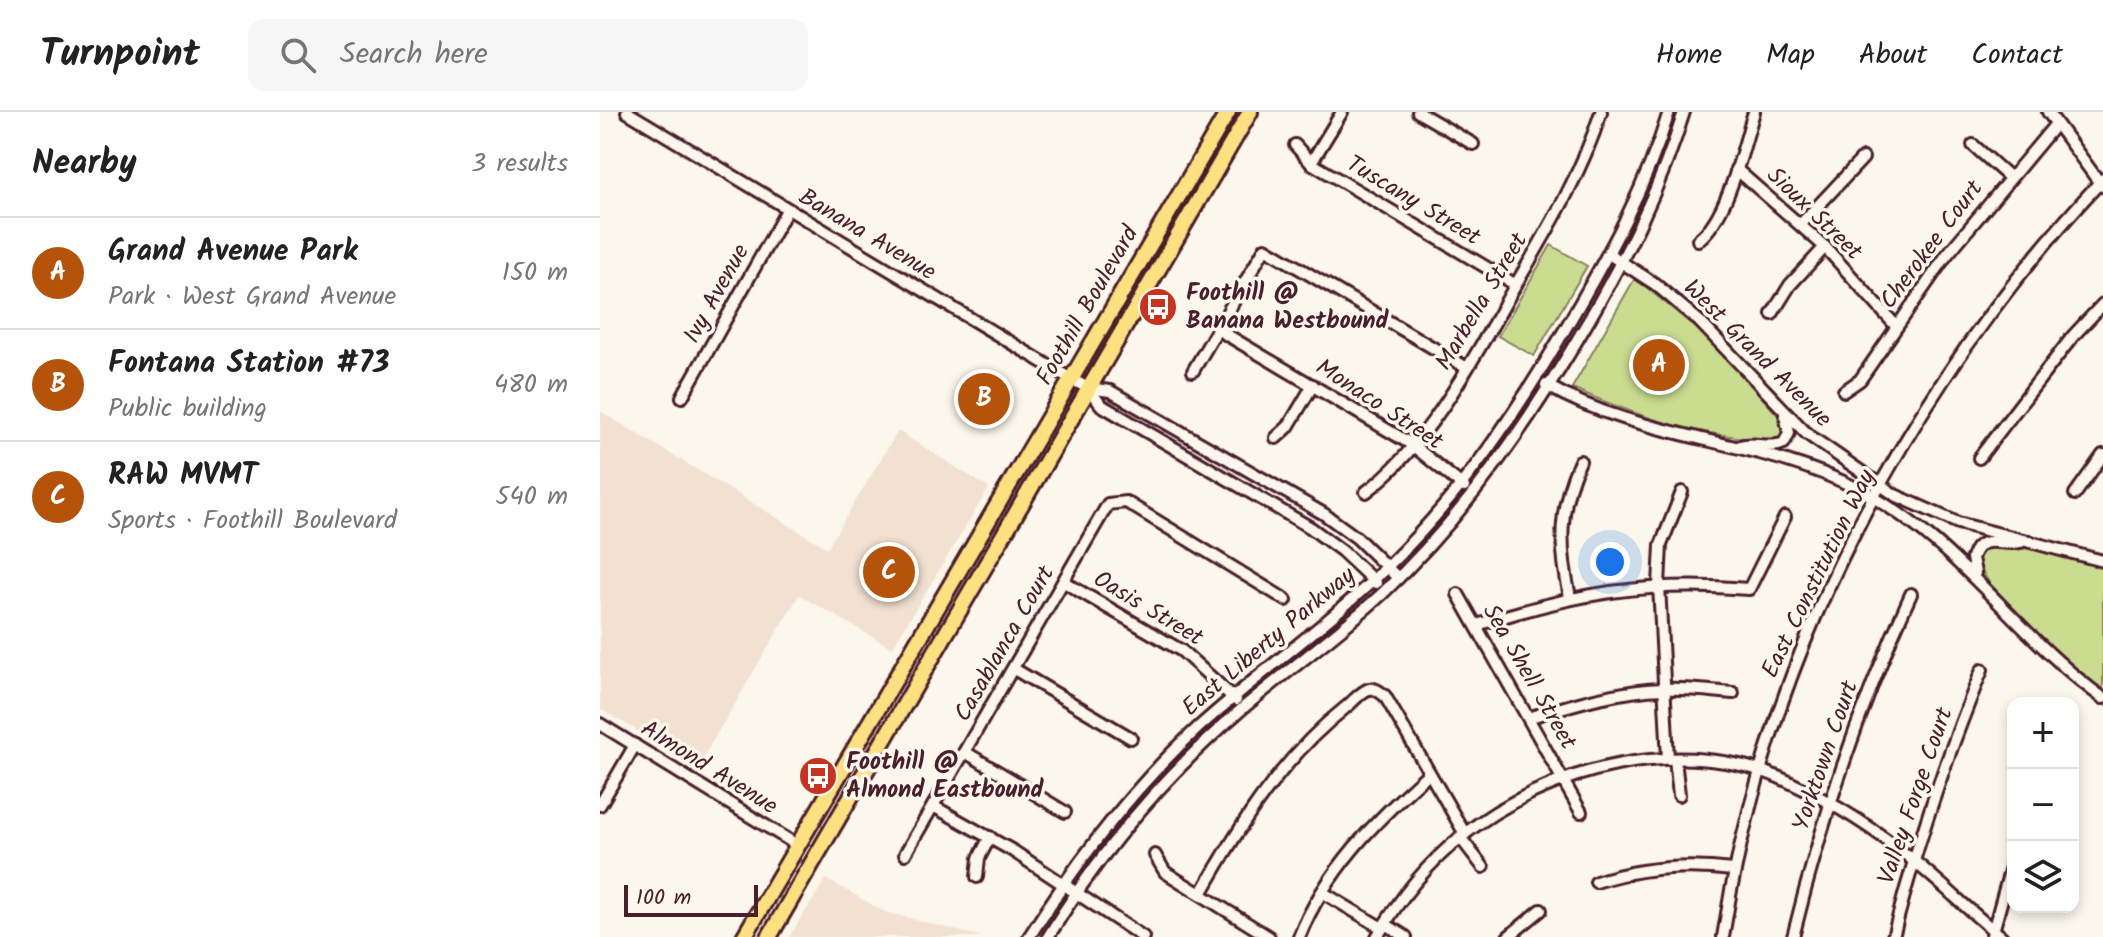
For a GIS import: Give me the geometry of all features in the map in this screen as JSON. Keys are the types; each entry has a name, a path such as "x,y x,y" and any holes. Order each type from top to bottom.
{"main road":[{"name":"Foothill Boulevard","path":"744,937 1228,112"},
{"name":"Foothill Boulevard","path":"769,937 1250,112"}],"street":[{"name":"Banana Avenue","path":"627,112 1071,379 1088,388 1110,391 1312,507 1350,532 1398,578"},
{"path":"1311,163 1342,112"},
{"path":"1418,112 1473,144"},
{"name":"Marbella Street","path":"1366,492 1381,481 1467,368 1573,185 1601,112"},
{"name":"East Liberty Parkway","path":"1029,937 1063,884 1142,785 1233,697 1387,567 1462,485 1536,379 1609,254 1646,178 1669,112"},
{"name":"East Liberty Parkway","path":"1048,937 1077,893 1153,797 1243,708 1384,592 1474,495 1550,387 1622,262 1652,202 1684,112"},
{"path":"1698,240 1712,226 1736,169 1754,112"},
{"path":"2053,117 2102,183"},
{"name":"Cherokee Court","path":"1844,391 1860,380 1896,326 2053,117"},
{"name":"Tuscany Street","path":"1295,145 1311,163 1516,285"},
{"path":"1973,145 2009,177"},
{"path":"1801,224 1863,158"},
{"name":"Sioux Street","path":"1736,169 1825,247 1896,326"},
{"name":"East Constitution Way","path":"1723,937 1733,870 1759,770 1784,691 1816,614 1881,487 1946,380 2030,265 2102,183"},
{"name":"Ivy Avenue","path":"682,397 787,210"},
{"path":"1772,314 1790,285 1825,247"},
{"path":"1193,371 1265,248 1467,368"},
{"name":"West Grand Avenue","path":"1609,254 1699,321 1784,412 1830,453 1881,487 1943,518 2103,561"},
{"path":"1979,458 2073,336 2103,304"},
{"name":"Monaco Street","path":"1217,329 1411,444 1474,495"},
{"path":"1536,379 1640,424 1797,463 1875,499 1938,543 1977,578 2039,647 2103,698"},
{"path":"1276,438 1288,427 1313,385"},
{"name":"Banana Avenue","path":"1088,388 1101,405 1319,534 1384,592"},
{"path":"1738,447 1750,443 1777,447 1784,443 1789,433 1784,412"},
{"path":"2075,494 2103,455"},
{"path":"1570,597 1560,529 1563,505 1580,461"},
{"path":"1679,795 1664,689 1659,585 1661,545 1682,492"},
{"name":"Casablanca Court","path":"905,854 1108,504 1117,500 1126,502 1286,600"},
{"path":"1477,625 1570,597 1659,585 1749,589 1785,517"},
{"path":"1977,578 1972,558 1980,543 1987,540 2010,544 2027,540"},
{"name":"Oasis Street","path":"1064,582 1182,651 1243,708"},
{"name":"Sea Shell Street","path":"1458,594 1531,717 1581,812"},
{"name":"Yorktown Court","path":"1793,937 1828,803 1852,730 1911,594"},
{"path":"1014,669 1131,738"},
{"name":"Valley Forge Court","path":"1893,937 1912,859 1945,761 1982,670"},
{"path":"1201,894 1245,819 1297,753 1366,690 1375,689 1385,696 1483,867"},
{"path":"1531,717 1576,704 1664,689 1733,693"},
{"name":"Almond Avenue","path":"600,724 797,845"},
{"path":"600,805 635,745"},
{"path":"965,752 1065,812"},
{"path":"1381,930 1410,889 1462,835 1513,803 1565,780 1598,770 1672,759 1733,764 1759,770 1828,803 1912,859 1996,935 2007,886"},
{"path":"1299,937 1322,892 1357,843 1429,773"},
{"path":"933,806 990,837 1143,937"},
{"path":"977,877 979,858 990,837"},
{"path":"1155,855 1165,872 1269,937"},
{"path":"1596,882 1659,868 1699,866 1733,870"},
{"path":"1322,892 1381,930 1406,937"},
{"path":"1508,937 1541,910"}],"shaded area":[{"path":"600,411 827,548 898,431 989,488 892,648 799,595 698,766 600,709"},
{"path":"826,879 885,912 982,937 789,937"}],"green space":[{"path":"1551,245 1587,266 1534,356 1498,336"},
{"path":"1635,278 1712,341 1782,420 1784,430 1779,439 1758,441 1673,425 1572,388"},
{"path":"1994,544 2060,553 2103,566 2103,690 2028,626 1991,585 1981,567 1979,553"}],"place":[{"name":"Foothill @ Banana Westbound","path":"1158,307"},
{"name":"Grand Avenue Park","path":"1659,365"},
{"name":"Fontana Station #73","path":"984,399"},
{"name":"RAW MVMT","path":"889,572"},
{"name":"Foothill @ Almond Eastbound","path":"818,776"}]}
